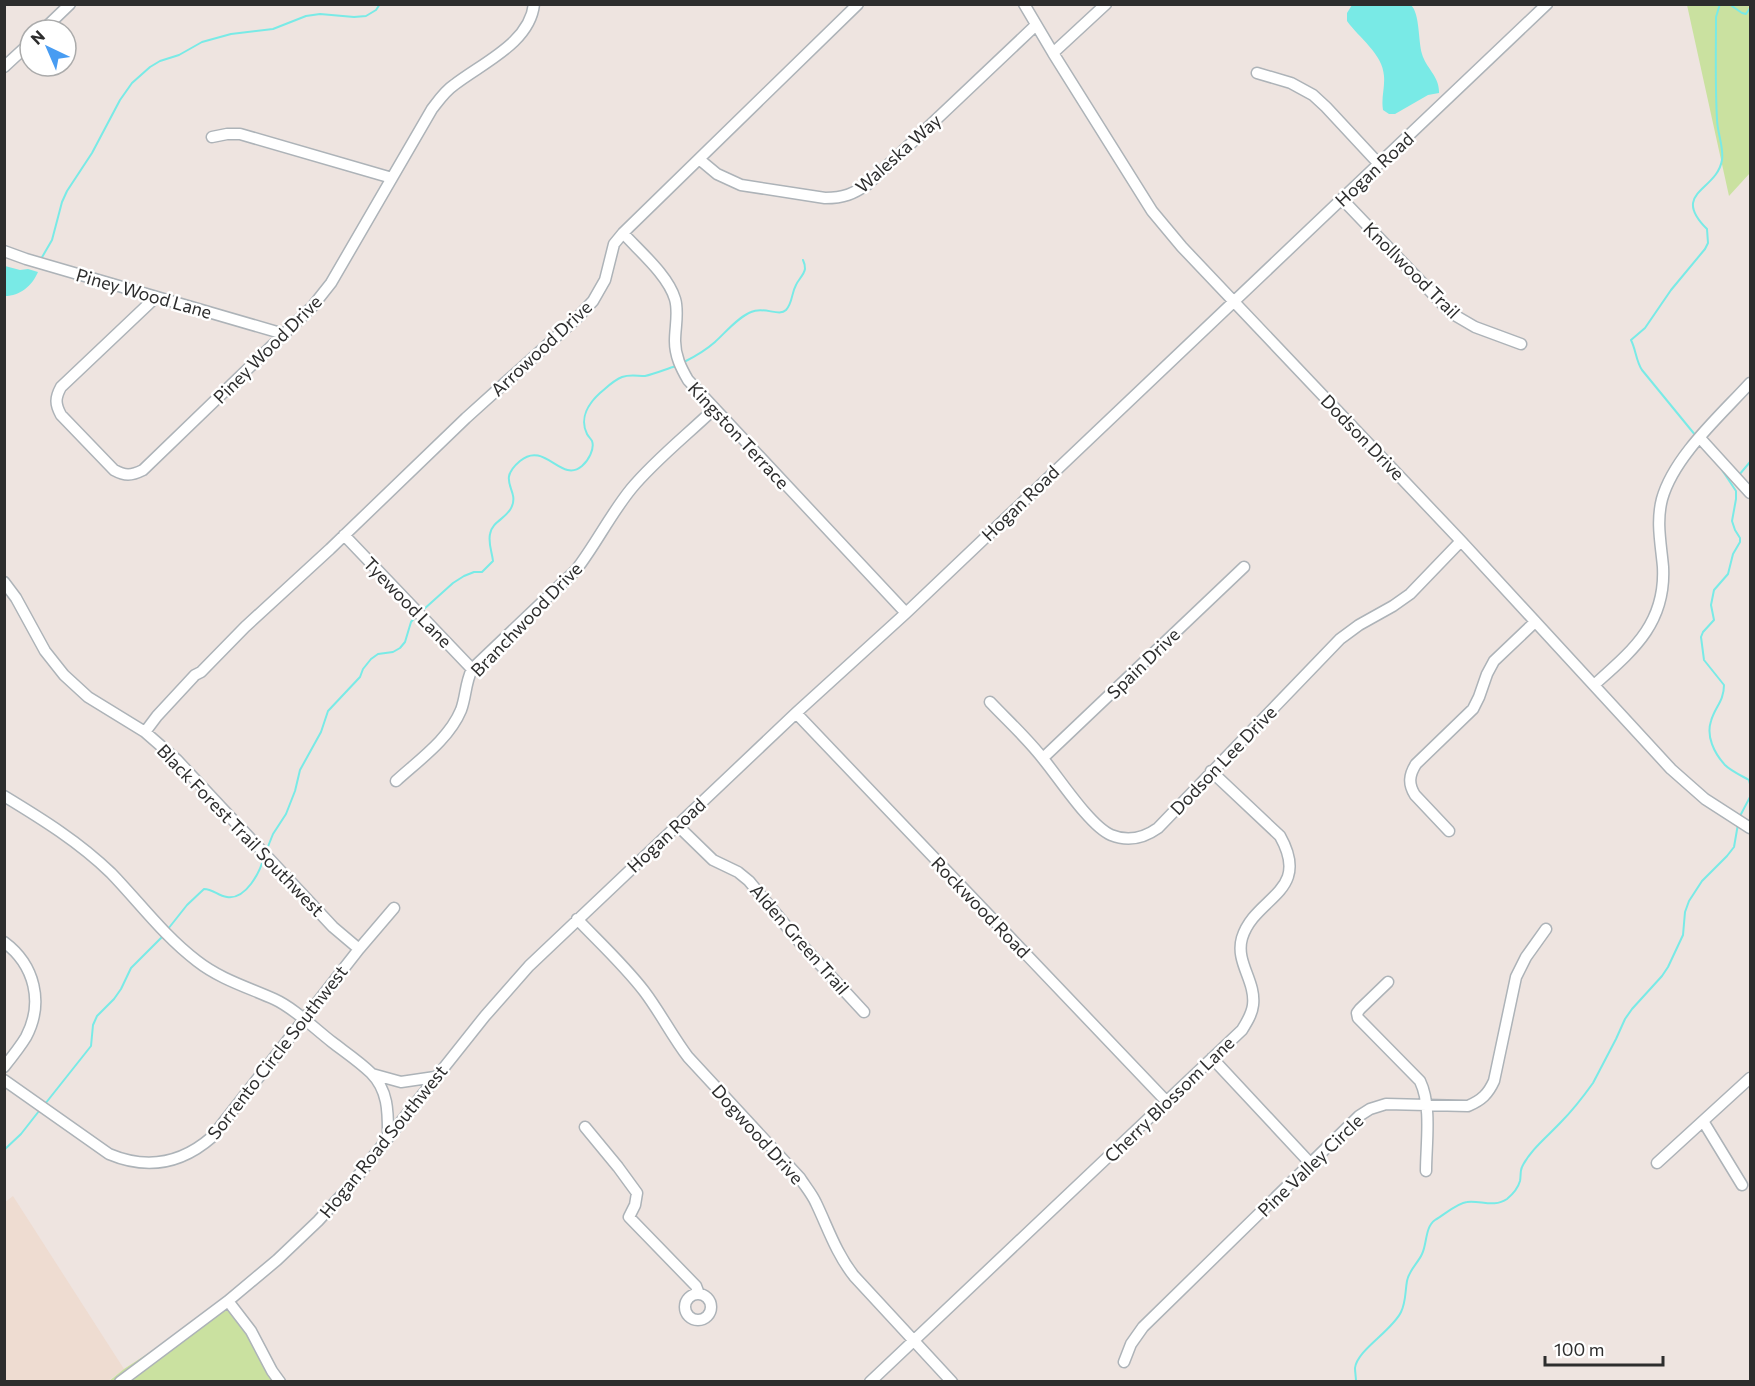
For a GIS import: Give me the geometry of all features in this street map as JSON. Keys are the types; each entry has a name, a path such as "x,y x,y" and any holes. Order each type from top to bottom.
{"street":[{"path":"55,18 70,4"},
{"name":"Piney Wood Drive","path":"156,297 61,387 56,397 56,407 61,415 114,470 122,475 133,475 143,470 312,307 331,283 432,108 453,85 523,32 530,21 534,4"},
{"name":"Arrowood Drive","path":"145,732 182,687 201,672 223,648 466,418 577,318 593,301 605,280 614,244 623,233 858,4"},
{"name":"Dodson Drive","path":"1024,4 1152,211 1182,247 1461,542 1671,769 1705,799 1750,828"},
{"path":"1053,53 1106,4"},
{"name":"Hogan Road","path":"496,1004 529,966 578,919 796,713 906,613 1547,4"},
{"name":"Waleska Way","path":"699,159 728,181 741,185 825,198 851,195 868,184 1035,25"},
{"path":"4,67 18,54"},
{"path":"1257,73 1290,83 1313,95 1379,164"},
{"path":"212,137 240,134 392,178"},
{"name":"Knollwood Trail","path":"1342,199 1451,313 1475,327 1521,344"},
{"name":"Kingston Terrace","path":"623,233 671,289 677,309 675,343 679,364 688,380 906,613"},
{"name":"Piney Wood Lane","path":"4,251 284,334"},
{"path":"1594,685 1630,652 1646,634 1652,623 1663,582 1658,528 1662,499 1675,468 1750,382"},
{"name":"Branchwood Drive","path":"396,780 453,725 462,708 467,681 472,669 576,570 632,488 714,409"},
{"path":"1700,438 1750,493"},
{"name":"Tyewood Lane","path":"344,535 472,669"},
{"name":"Dodson Lee Drive","path":"990,702 1043,758 1076,801 1100,827 1108,834 1123,839 1139,838 1158,828 1340,639 1410,594 1461,542"},
{"name":"Spain Drive","path":"1043,758 1244,567"},
{"name":"Black Forest Trail Southwest","path":"4,582 16,598 45,651 64,675 88,697 145,732 177,760 333,927 359,949"},
{"path":"1449,831 1415,795 1411,788 1411,772 1416,764 1473,709 1494,661 1535,622"},
{"name":"Rockwood Road","path":"796,713 1167,1102"},
{"name":"Cherry Blossom Lane","path":"870,1382 1242,1030 1250,1016 1253,994 1242,960 1242,940 1250,923 1283,887 1290,863 1288,849 1280,836 1211,771"},
{"path":"4,796 59,829 84,849 110,873 174,941 197,961 230,981 276,1000 372,1074 387,1101 388,1137"},
{"name":"Alden Green Trail","path":"677,825 714,860 738,872 749,881 802,945 864,1012"},
{"name":"Sorrento Circle Southwest","path":"4,1080 109,1154 122,1160 150,1164 178,1158 202,1146 212,1137 359,949 394,908"},
{"name":"Dogwood Drive","path":"578,919 643,990 688,1057 800,1178 815,1201 833,1244 844,1263 952,1382"},
{"name":"Pine Valley Circle","path":"1124,1362 1131,1344 1143,1327 1359,1116 1370,1109 1386,1104 1468,1106 1480,1101 1489,1092 1494,1081 1516,977 1526,957 1546,929"},
{"path":"4,942 22,959 30,973 36,996 33,1021 26,1037 4,1067"},
{"path":"1389,982 1360,1009 1358,1018 1420,1081 1425,1090 1427,1106 1426,1171"},
{"name":"Hogan Road Southwest","path":"120,1382 228,1301 277,1260 318,1221 349,1187 435,1077 496,1004"},
{"path":"1212,1058 1310,1163"},
{"path":"372,1074 401,1082 435,1077"},
{"path":"1657,1163 1750,1078"},
{"path":"1703,1121 1742,1185"},
{"path":"585,1127 637,1193 635,1205 629,1217 696,1286 699,1294"},
{"path":"228,1301 251,1331 280,1382"}],"shaded area":[{"path":"13,1196 124,1369 108,1381 5,1382 4,1203"}],"green space":[{"path":"1687,5 1750,5 1750,173 1729,196"},
{"path":"227,1302 278,1382 108,1382 124,1369"}],"water":[{"path":"1352,5 1411,5 1417,21 1422,54 1435,77 1439,93 1428,95 1395,114 1389,114 1383,110 1383,68 1375,53 1347,21 1347,13"},
{"path":"5,266 38,272 25,289 5,296"}],"waterway":[{"path":"41,259 52,240 67,191 92,153 120,100 132,83 150,67 202,42 231,34 273,29 306,16 320,14 366,16 376,10 380,4"},
{"path":"1696,436 1642,370 1631,340 1645,328 1708,243 1707,229 1697,217 1693,207 1694,199 1712,179 1722,160 1717,124 1716,81 1716,17 1720,4"},
{"path":"1729,4 1746,14 1750,8"},
{"path":"684,362 711,345 736,321 751,312 756,310 783,312 786,310 804,271 803,260"},
{"path":"423,610 453,583 474,572 482,572 493,561 490,544 491,530 512,506 510,474 520,461 537,455 567,470 574,470 582,466 589,458 593,448 584,422 586,411 596,397 622,377 645,376 676,366"},
{"path":"1739,475 1750,462"},
{"path":"1720,467 1736,491 1732,521 1740,542 1733,554 1728,574 1714,590 1711,605 1714,620 1701,637 1704,660 1724,685 1723,695 1711,721 1710,733 1714,750 1721,760 1730,769 1749,780 1750,784"},
{"path":"267,849 273,834 286,814 300,770 321,732 328,711 360,677 371,659 378,654 393,652 400,648 416,616"},
{"path":"1740,816 1750,797"},
{"path":"1356,1382 1357,1361 1401,1312 1408,1277 1422,1254 1432,1223 1463,1203 1502,1202 1515,1191 1525,1161 1570,1113 1593,1083 1625,1019 1668,967 1683,935 1685,912 1689,901 1702,881 1734,847 1738,824"},
{"path":"168,929 187,905 204,889 227,897 234,897 246,890 256,877 264,857"},
{"path":"45,1104 91,1046 93,1025 97,1016 114,999 131,968 163,936"},
{"path":"4,1150 21,1134 39,1111"}]}
